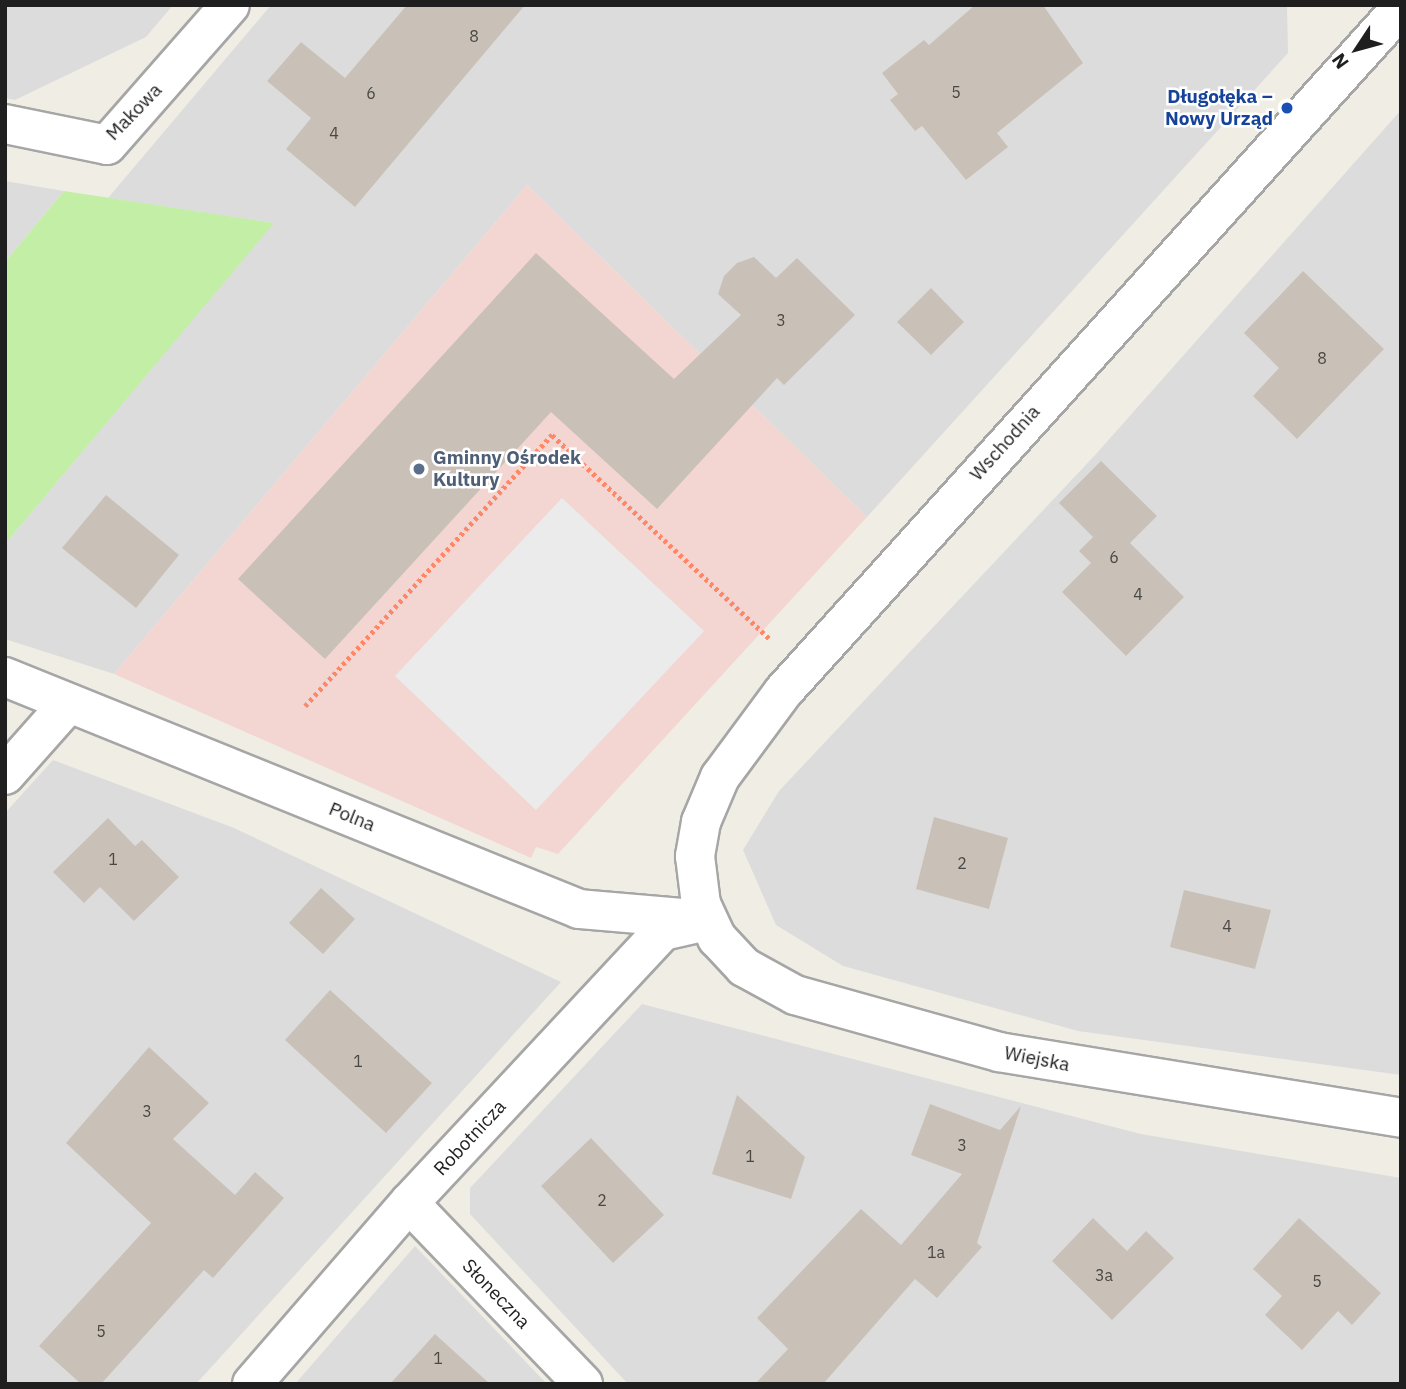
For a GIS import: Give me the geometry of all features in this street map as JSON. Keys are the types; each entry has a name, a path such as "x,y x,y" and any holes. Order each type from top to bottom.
{"street":[{"name":"Makowa","path":"5,124 107,145 230,5"},
{"name":"Wschodnia","path":"707,920 696,872 697,840 712,793 744,740 833,634 1401,8"},
{"name":"Polna","path":"5,677 579,909 707,920"},
{"path":"5,775 69,703"},
{"name":"Wiejska","path":"707,920 744,967 795,995 874,1020 1012,1054 1401,1118"},
{"name":"Robotnicza","path":"251,1384 410,1203 663,931 707,920"},
{"name":"Słoneczna","path":"410,1203 583,1384"}],"path":[{"path":"305,706 552,435 776,645"}],"shaded area":[{"path":"5,5 173,5 146,37 15,100 5,98"},
{"path":"271,5 1287,5 1288,53 867,517 527,185 114,674 5,639 5,544 273,223 108,198"},
{"path":"1401,110 1401,1075 1078,1031 843,966 776,925 743,850 779,791 1096,454"},
{"path":"5,181 64,191 5,262"},
{"path":"527,185 867,517 558,854 536,847 531,858 114,674"},
{"path":"562,498 704,631 536,810 395,676"},
{"path":"53,760 234,828 561,982 196,1384 5,1384 5,813"},
{"path":"642,1004 1141,1134 1401,1178 1401,1384 628,1384 470,1214 470,1188"},
{"path":"415,1246 547,1384 295,1384"}],"green space":[{"path":"64,191 274,223 5,544 5,262"}],"building":[{"path":"407,5 525,5 355,207 286,149 311,118 267,81 301,42 345,78"},
{"path":"975,5 1043,5 1083,63 997,133 1008,147 966,180 922,126 915,131 890,100 898,94 882,73 924,40 929,45"},
{"name":"Gminny Ośrodek Kultury","path":"536,253 674,379 741,315 718,294 724,276 737,263 754,257 776,278 797,258 855,315 784,385 777,378 657,509 551,412 325,659 238,579"},
{"path":"1303,271 1384,349 1297,439 1253,396 1279,368 1244,333"},
{"path":"931,288 964,322 931,355 897,322"},
{"path":"1101,461 1157,516 1130,543 1184,597 1126,656 1062,592 1091,563 1079,551 1093,537 1059,503"},
{"path":"106,495 179,555 136,608 62,548"},
{"path":"934,817 1008,838 989,909 916,889"},
{"path":"108,818 135,846 142,840 179,877 134,921 100,887 84,903 53,872"},
{"path":"321,888 355,919 323,954 289,923"},
{"path":"1184,890 1271,910 1255,969 1170,947"},
{"path":"330,990 432,1083 386,1133 285,1040"},
{"path":"149,1047 209,1103 173,1139 235,1195 255,1172 284,1198 213,1278 204,1270 101,1384 81,1384 39,1346 151,1223 66,1143"},
{"path":"737,1095 805,1157 791,1199 712,1174"},
{"path":"930,1104 1000,1130 1021,1106 977,1243 982,1247 937,1298 915,1279 823,1384 755,1384 788,1349 757,1318 861,1209 901,1245 962,1174 911,1155"},
{"path":"591,1138 664,1215 613,1263 541,1186"},
{"path":"1093,1218 1127,1251 1146,1231 1174,1258 1112,1320 1052,1261"},
{"path":"1299,1218 1381,1293 1352,1325 1338,1311 1302,1350 1265,1315 1282,1296 1253,1269"},
{"path":"435,1334 490,1384 390,1384"}],"place":[{"name":"Długołęka – Nowy Urząd","path":"1287,108"},
{"name":"Gminny Ośrodek Kultury","path":"419,469"}]}
